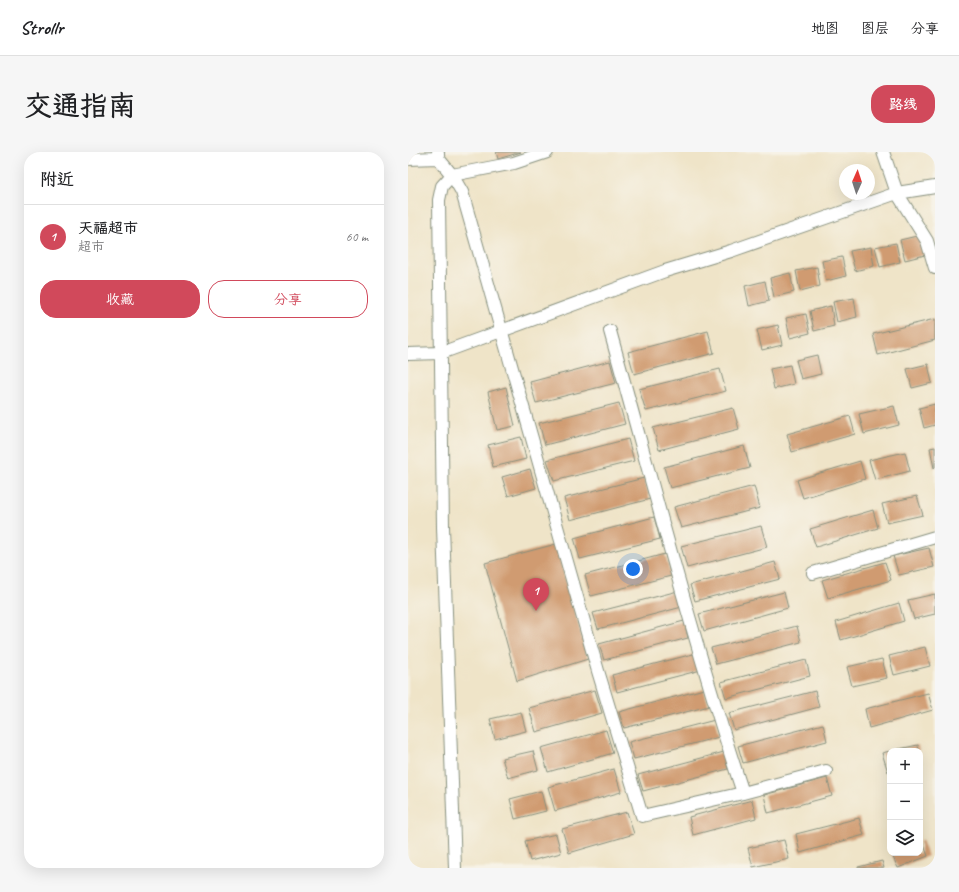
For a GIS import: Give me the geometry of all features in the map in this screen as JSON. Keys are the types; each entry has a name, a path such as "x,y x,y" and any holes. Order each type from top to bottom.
{"street":[{"path":"455,868 443,527 439,200 442,186 452,175 514,163 547,152"},
{"path":"883,152 897,193 927,241 935,268"},
{"path":"408,159 438,155 462,192 596,663 642,816 743,793 826,771"},
{"path":"408,354 441,353 502,332 665,271 731,252 897,193 935,187"},
{"path":"610,331 717,716 743,793"},
{"path":"813,573 935,537"}],"building":[{"path":"496,152 521,152 498,159"},
{"path":"921,235 925,255 905,260 900,240"},
{"path":"896,243 900,262 880,267 875,247"},
{"path":"871,247 874,266 855,271 850,251"},
{"path":"842,257 846,276 826,281 822,261"},
{"path":"817,267 820,286 800,291 796,271"},
{"path":"790,273 794,292 774,297 770,278"},
{"path":"765,281 769,301 749,306 745,286"},
{"path":"854,298 857,317 837,322 833,302"},
{"path":"831,306 834,326 814,331 810,311"},
{"path":"806,314 810,333 790,338 786,318"},
{"path":"935,319 935,340 878,355 873,334"},
{"path":"778,325 782,345 762,350 757,330"},
{"path":"708,331 714,353 634,374 628,352"},
{"path":"817,355 821,374 801,379 796,360"},
{"path":"610,361 616,383 536,403 530,382"},
{"path":"928,364 932,383 912,388 907,369"},
{"path":"790,365 794,384 774,389 770,369"},
{"path":"720,369 726,391 646,411 639,389"},
{"path":"506,387 515,426 497,430 488,392"},
{"path":"619,403 625,424 545,445 539,423"},
{"path":"935,404 935,425 924,428 919,408"},
{"path":"894,406 899,425 864,434 859,414"},
{"path":"733,408 739,429 659,450 653,428"},
{"path":"850,416 855,434 792,452 787,434"},
{"path":"521,437 526,459 493,467 488,445"},
{"path":"628,439 634,461 554,481 547,460"},
{"path":"744,446 750,468 670,488 664,467"},
{"path":"935,447 935,467 934,468 930,448"},
{"path":"905,452 910,471 875,480 869,460"},
{"path":"860,461 865,479 803,498 797,480"},
{"path":"530,469 536,488 508,496 502,477"},
{"path":"644,478 650,499 570,520 564,498"},
{"path":"754,486 760,508 681,528 674,507"},
{"path":"917,496 923,515 887,523 882,504"},
{"path":"873,510 878,528 816,547 810,529"},
{"path":"654,517 660,539 580,559 574,538"},
{"path":"761,526 767,547 687,568 681,546"},
{"path":"556,544 588,659 517,681 485,563"},
{"path":"929,548 934,567 899,575 893,556"},
{"path":"665,554 671,576 591,596 585,575"},
{"path":"775,562 780,579 695,601 690,585"},
{"path":"885,562 891,580 828,598 822,580"},
{"path":"678,591 682,607 598,629 593,613"},
{"path":"784,592 788,608 704,631 699,614"},
{"path":"935,594 935,614 914,619 908,600"},
{"path":"899,603 904,621 841,640 836,622"},
{"path":"684,621 688,638 604,660 599,644"},
{"path":"797,626 801,642 716,664 711,648"},
{"path":"925,647 930,666 894,675 889,656"},
{"path":"697,653 701,670 617,692 612,675"},
{"path":"882,659 887,678 852,686 847,667"},
{"path":"806,660 810,676 726,698 721,682"},
{"path":"704,689 709,706 624,728 619,712"},
{"path":"595,690 602,713 536,732 529,708"},
{"path":"815,691 819,707 734,730 729,713"},
{"path":"928,693 933,710 869,728 865,709"},
{"path":"521,712 526,731 495,739 490,719"},
{"path":"715,720 719,737 634,759 629,742"},
{"path":"823,724 827,741 743,763 738,746"},
{"path":"606,730 613,753 548,772 541,748"},
{"path":"918,745 918,748 904,748"},
{"path":"533,751 538,770 508,778 502,758"},
{"path":"724,752 728,769 643,791 638,775"},
{"path":"887,752 887,769 882,753"},
{"path":"614,769 621,792 555,811 548,787"},
{"path":"827,778 832,796 768,813 764,795"},
{"path":"541,791 546,811 515,819 510,799"},
{"path":"752,800 756,818 693,835 689,817"},
{"path":"627,812 634,834 569,853 562,829"},
{"path":"859,818 864,835 800,853 796,834"},
{"path":"556,834 561,853 530,861 525,841"},
{"path":"784,840 789,859 753,867 748,848"},
{"path":"923,843 928,856 898,868 892,856 923,856"},
{"path":"882,861 884,868 858,868 858,867"}],"place":[{"name":"天福超市","path":"536,611"}]}
